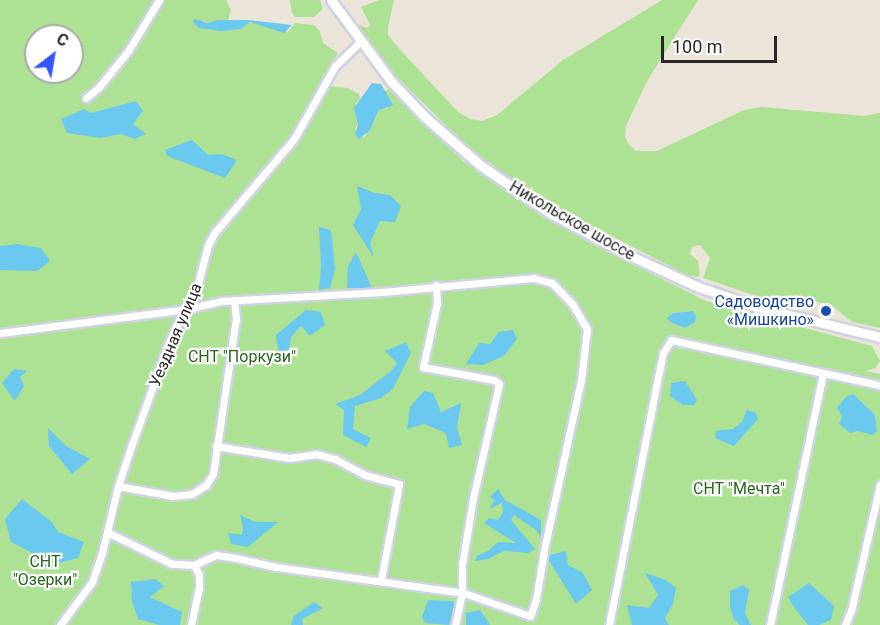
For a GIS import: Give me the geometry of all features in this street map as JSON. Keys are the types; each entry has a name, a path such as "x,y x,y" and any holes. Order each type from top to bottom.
{"main road":[{"name":"Никольское шоссе","path":"331,0 360,42 418,110 467,155 524,196 576,227 664,273 724,296 880,337"}],"street":[{"path":"86,98 99,87 128,51 159,0"},
{"name":"Уездная улица","path":"60,625 92,582 107,532 117,486 167,347 195,295 208,245 215,232 294,139 335,66 360,42"},
{"path":"0,333 187,309 198,304 234,300 382,292 436,285 534,278 552,283 573,305 587,329 581,380 545,545 536,599 530,616 462,593 276,567 216,555 194,565 172,564 107,532"},
{"path":"436,285 437,303 423,367 494,380 499,384 473,498 462,565 462,593 455,625"},
{"path":"117,486 173,496 192,494 206,485 213,474 236,319 234,300"},
{"path":"609,625 663,353 671,340 880,385"},
{"path":"770,625 823,374"},
{"path":"216,446 289,458 316,454 335,459 365,475 399,484 381,580"},
{"path":"845,625 851,611 880,484"},
{"path":"191,625 199,588 199,575 194,565"}],"green space":[{"name":"СНТ \"Поркузи\"","path":"0,0 226,0 231,10 228,21 208,23 203,20 208,29 241,29 250,22 288,32 295,23 314,25 320,32 323,43 338,53 322,82 348,88 359,94 360,100 356,103 358,124 355,129 364,138 378,111 388,108 388,97 384,92 388,89 464,162 586,241 706,301 872,346 880,361 875,368 865,371 880,374 880,625 0,625","holes":["693,311 690,325 685,328 670,322 673,313"]},
{"path":"290,0 320,0 323,9 314,17 295,17"},
{"path":"379,0 394,0 388,35 394,43 458,112 470,119 482,121 497,115 563,60 662,0 698,0 647,81 626,126 625,137 636,151 657,151 744,110 761,107 865,116 880,113 880,328 852,322 830,304 816,302 788,307 703,278 710,258 700,245 692,247 690,254 698,261 700,275 689,276 569,214 513,179 470,149 398,78 363,34 359,25 367,28 370,25 361,7"}],"water":[{"path":"194,19 208,23 218,20 247,20 292,25 284,33 250,22 241,29 221,31 199,28 193,22"},
{"path":"372,83 381,84 393,105 378,111 370,130 359,139 355,135 358,124 354,108"},
{"path":"136,101 143,111 133,124 146,134 135,139 120,134 101,138 67,133 61,119 84,109 91,113"},
{"path":"192,140 208,155 221,154 237,160 225,178 167,156 165,150"},
{"path":"357,186 375,193 390,195 401,206 395,222 380,221 370,243 374,258 353,225 361,209"},
{"path":"319,227 331,230 335,269 330,288 319,290 321,266"},
{"path":"17,244 41,248 50,261 37,271 0,270 0,246"},
{"path":"356,252 372,288 347,288 348,266"},
{"path":"306,310 321,312 325,325 310,336 301,326 291,337 289,351 279,356 276,335"},
{"path":"693,311 696,316 695,322 685,328 670,322 667,318 673,313"},
{"path":"513,330 517,339 504,356 483,365 466,364 479,343 490,344 499,332"},
{"path":"406,342 411,353 393,389 381,398 355,406 353,429 371,438 366,447 343,435 344,410 335,404 360,395 391,371 397,363 385,351"},
{"path":"14,369 27,371 20,377 24,386 15,401 2,383"},
{"path":"685,381 697,400 694,405 683,405 670,396 671,383"},
{"path":"424,391 433,393 441,412 461,403 457,428 462,445 449,448 446,433 424,424 407,429 410,407"},
{"path":"853,394 875,415 877,431 873,435 858,431 850,433 839,424 842,417 837,408 846,397"},
{"path":"747,410 756,413 758,419 734,446 715,438 716,431 733,429 742,422"},
{"path":"48,428 66,446 90,459 72,474 49,446"},
{"path":"498,489 505,500 541,520 541,537 536,530 514,515 511,520 535,549 528,553 504,551 488,559 475,561 477,556 488,551 498,542 516,543 484,523 489,518 498,520 503,512 502,503 489,509 495,500 490,497"},
{"path":"22,499 52,522 58,532 84,542 78,558 38,568 32,553 11,542 5,519"},
{"path":"240,515 255,522 278,522 248,547 231,544 228,533 242,535"},
{"path":"566,551 568,565 583,573 592,590 576,604 546,556"},
{"path":"645,573 666,580 676,588 673,604 665,618 669,625 632,625 627,605 649,608 658,595"},
{"path":"155,579 164,586 150,597 182,612 180,625 159,625 138,619 132,601 131,582"},
{"path":"809,583 834,606 831,620 819,625 808,625 788,597"},
{"path":"743,585 749,590 745,613 751,625 740,625 733,618 730,607 730,591"},
{"path":"428,600 453,601 455,604 449,625 425,623 422,617"},
{"path":"314,602 323,608 302,619 303,625 291,625 294,616"},
{"path":"480,610 490,625 466,625 466,613"}],"place":[{"name":"Садоводство «Мишкино»","path":"826,311"}],"park label":[{"name":"СНТ \"Мечта\"","path":"739,489"},
{"name":"СНТ \"Озерки\"","path":"45,571"}]}
